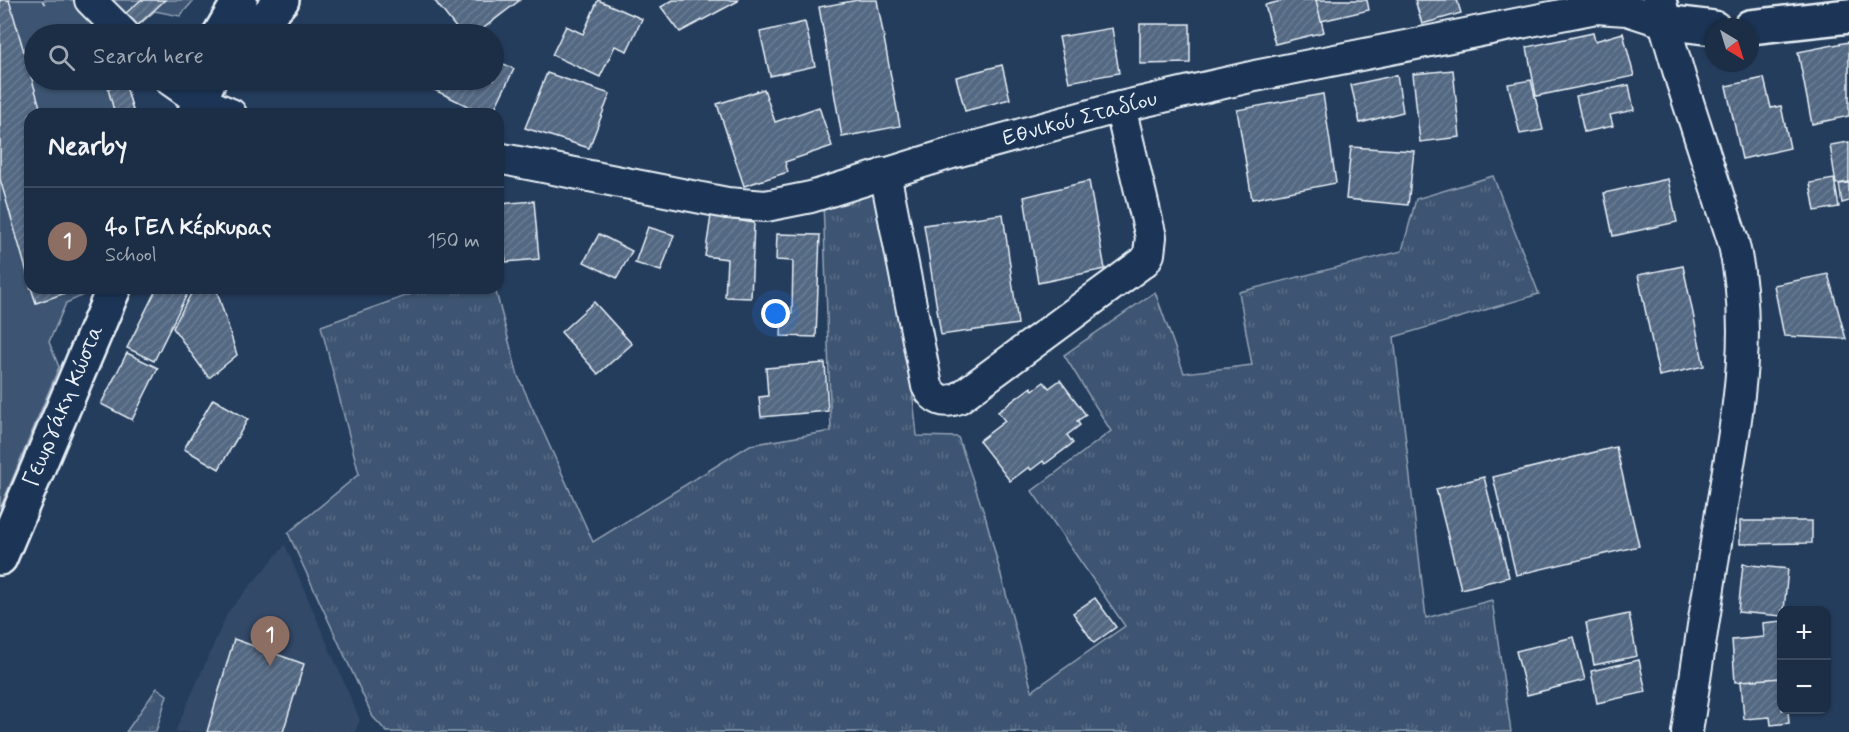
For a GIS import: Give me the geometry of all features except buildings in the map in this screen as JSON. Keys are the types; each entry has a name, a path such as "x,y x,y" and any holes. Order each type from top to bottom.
{"main road":[{"path":"225,0 229,24"},
{"path":"233,24 240,0"},
{"path":"245,24 282,0"},
{"path":"1662,11 1705,24"},
{"path":"1759,26 1849,16"},
{"name":"Γεωργάκη Κώστα","path":"0,558 111,294"}],"street":[{"path":"94,1 115,24"},
{"name":"Εθνικού Σταδίου","path":"504,159 727,203 766,206 796,201 952,153 1120,107 1255,76 1596,8 1662,11"},
{"path":"1662,11 1684,91 1733,241 1739,265 1744,311 1742,366 1736,421 1687,732"},
{"path":"205,92 224,108"},
{"path":"885,173 927,386 940,400 950,402 969,391 1145,261 1149,254 1151,237 1120,107"}],"shaded area":[{"path":"285,545 360,720 355,732 175,732 228,612"}],"green space":[{"path":"0,0 194,0 180,16 155,11 140,24 24,24 24,90 127,90 132,108 24,108 24,294 86,294 66,303 49,342 59,367 0,509"},
{"path":"1493,176 1539,294 1394,337 1426,618 1492,600 1511,732 387,732 373,717 288,533 359,474 321,326 411,294 497,294 518,376 593,542 750,445 831,431 823,200 880,181 910,369 917,436 958,437 986,519 1032,691 1125,626 1032,491 1111,431 1064,355 1155,292 1184,373 1252,365 1239,292 1402,251 1416,199"},
{"path":"157,688 167,695 156,732 126,732"}],"place":[{"name":"4ο ΓΕΛ Κέρκυρας","path":"270,666"}]}
